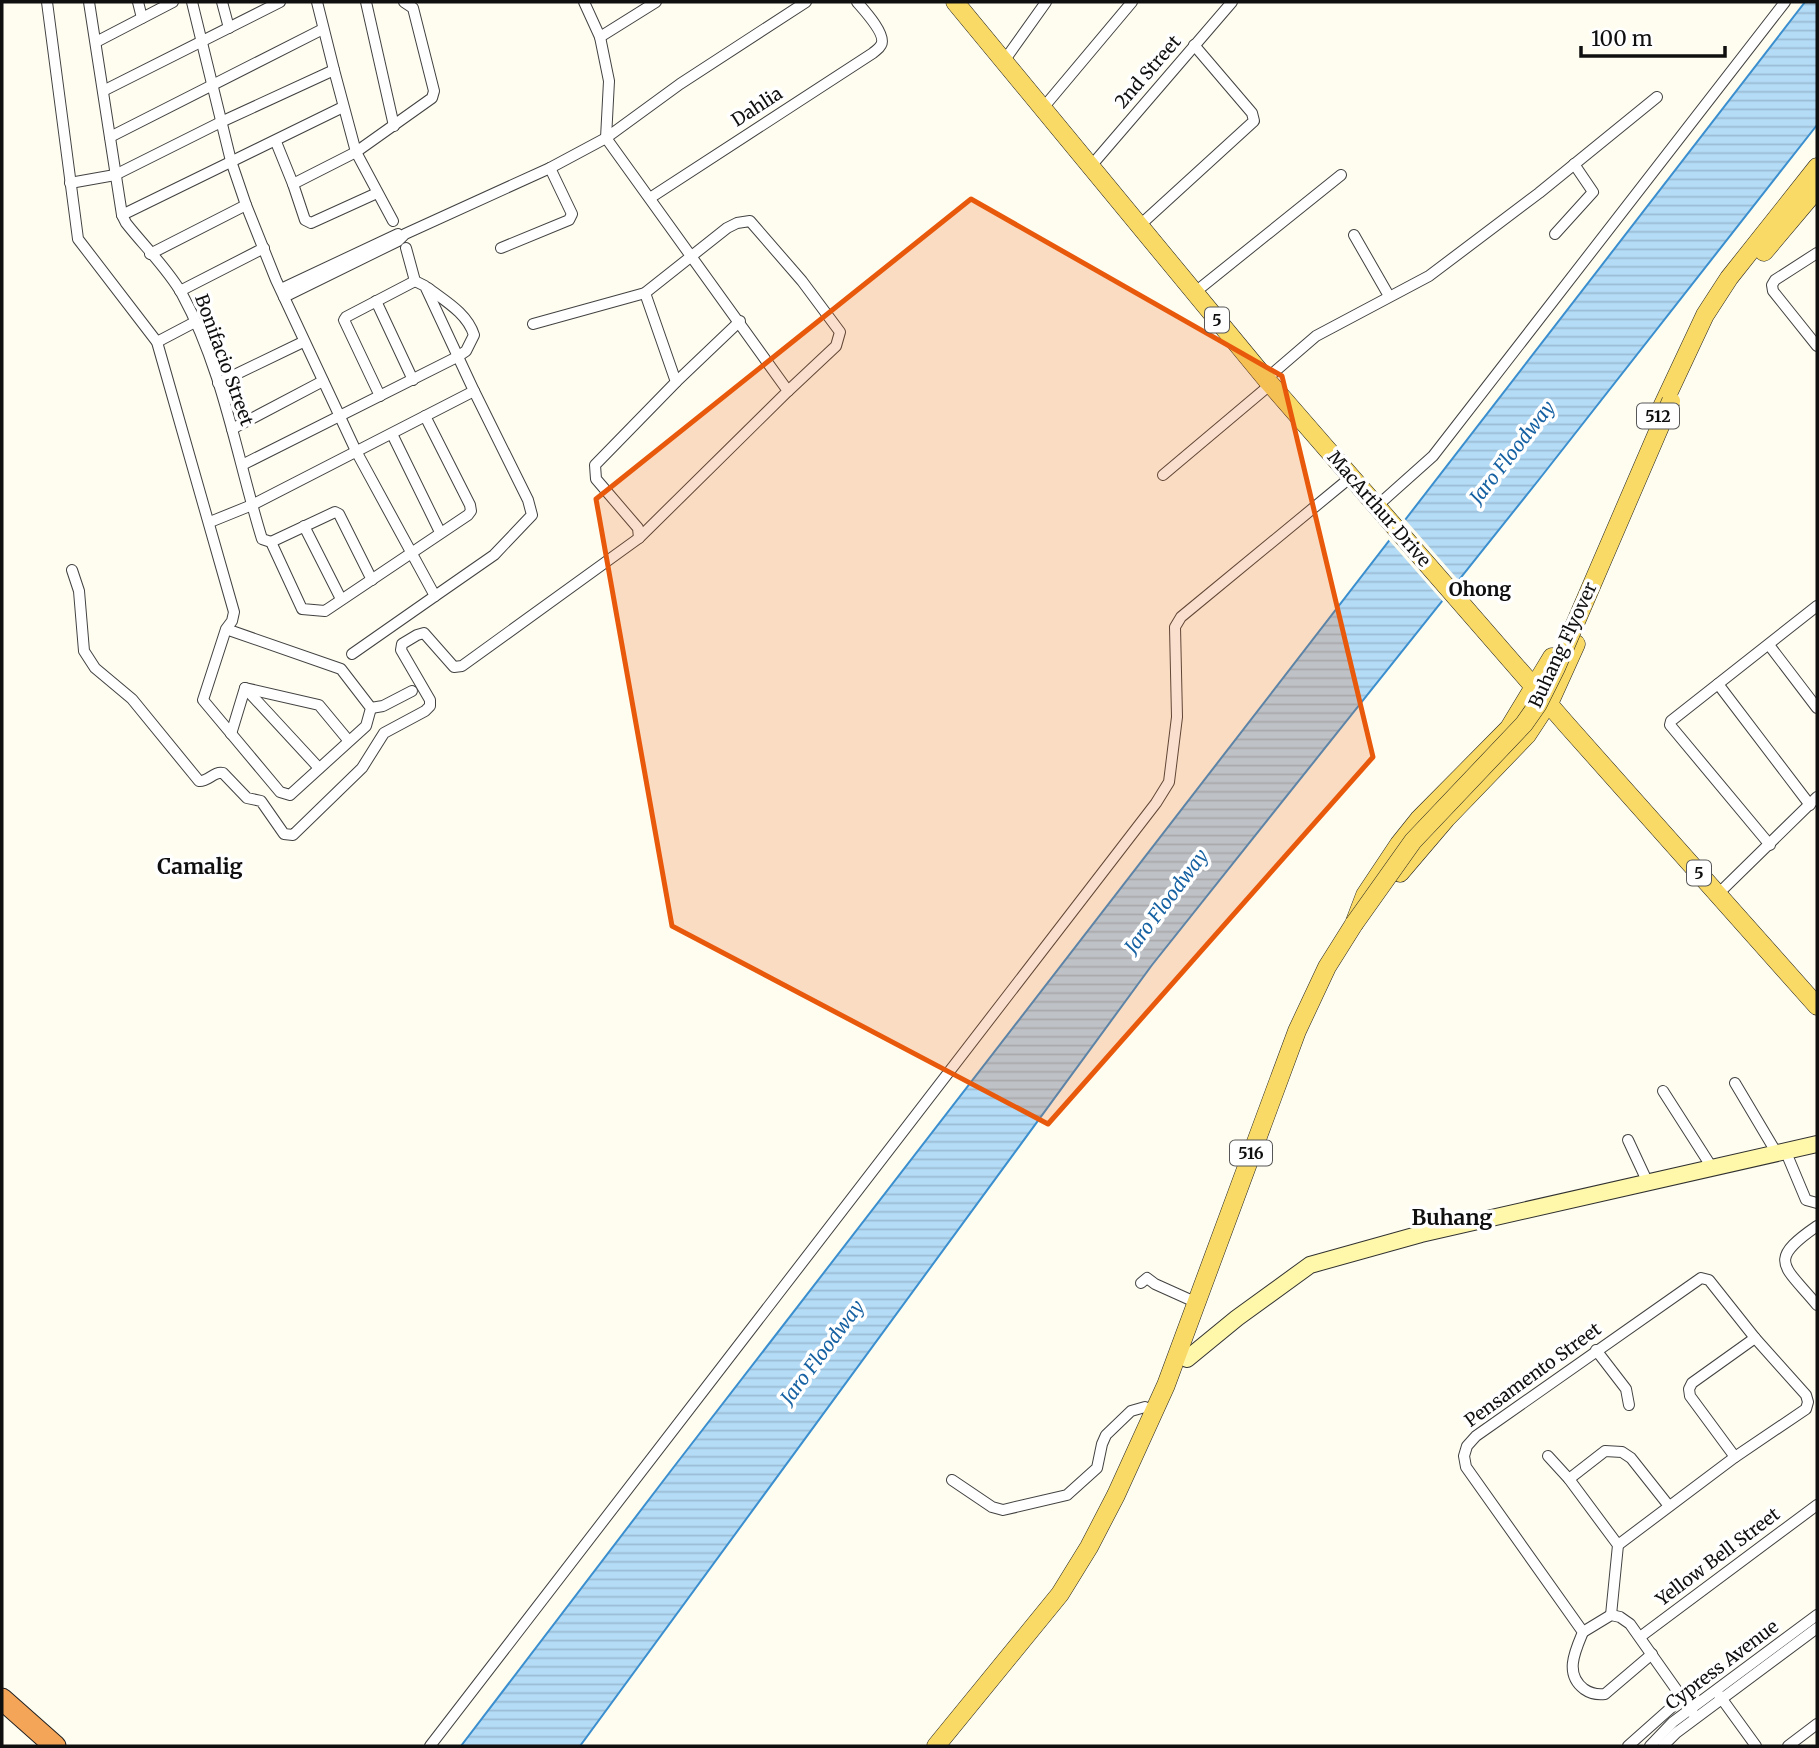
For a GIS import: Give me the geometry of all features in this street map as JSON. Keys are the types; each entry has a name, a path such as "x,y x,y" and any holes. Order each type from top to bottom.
{"highway":[{"path":"2,1699 55,1746"}],"main road":[{"name":"MacArthur Drive","path":"955,2 1269,382 1567,725 1817,1006"},
{"name":"512","path":"1548,703 1562,675 1680,381 1700,324 1730,278 1817,167"},
{"name":"512","path":"1535,687 1549,666 1680,381 1733,293 1817,188"},
{"name":"Buhang Flyover","path":"1354,924 1413,841 1524,724 1538,704 1680,381"},
{"path":"1519,715 1522,701 1517,666 1540,665 1548,661 1555,651"},
{"path":"1527,735 1541,726 1567,725 1561,696 1562,675"},
{"name":"516","path":"936,1746 1028,1635 1067,1582 1116,1495 1164,1389 1297,1031 1327,967 1354,924 1365,895 1399,844 1440,797 1509,728 1535,687"},
{"name":"516","path":"1354,924 1378,904 1408,861 1430,836 1527,735 1548,703"},
{"path":"1145,1407 1159,1397 1180,1363 1187,1359"}],"street":[{"path":"47,2 78,239 157,342 234,612 203,700 280,792 290,795 366,726 371,708"},
{"name":"Bonifacio Street","path":"89,2 122,215 180,291 195,322 218,383 262,539 271,542 302,609 320,612 341,599"},
{"path":"138,2 142,18"},
{"path":"96,42 173,2"},
{"path":"192,2 231,161 246,205 303,342 356,451 435,596"},
{"path":"222,2 229,28"},
{"path":"317,2 356,152 393,221"},
{"path":"366,2 394,125"},
{"path":"293,184 356,152 434,95 413,8 404,2"},
{"path":"584,2 600,37 609,81 607,138 788,391"},
{"path":"600,37 656,2"},
{"path":"282,293 550,168 607,138 680,83 806,2"},
{"name":"Dahlia","path":"650,198 873,54 882,45 880,33 857,2"},
{"path":"1004,61 1046,2"},
{"path":"1043,108 1132,2"},
{"name":"2nd Street","path":"1091,166 1232,2"},
{"path":"1379,508 1433,456 1785,2"},
{"path":"103,90 229,28 273,3"},
{"path":"110,137 323,29"},
{"path":"1139,226 1254,121 1252,113 1195,45"},
{"path":"70,183 115,175 334,70"},
{"path":"1163,475 1269,382 1316,336 1429,276 1539,193 1657,97"},
{"path":"122,215 343,107"},
{"path":"276,142 305,220 311,223 377,193"},
{"path":"1555,234 1592,197 1593,192 1574,164"},
{"path":"501,248 569,220 572,214 550,168"},
{"path":"1194,293 1341,175"},
{"path":"150,254 246,205"},
{"path":"72,570 79,591 84,651 95,668 132,699 199,780 204,781 223,773 247,798 261,801 284,834 293,835 362,768 384,733 430,706 430,700 401,650 402,644 424,633 454,667 462,666 639,538 836,346 839,332 828,313 750,221 727,228 645,293 533,324"},
{"path":"1354,235 1390,296"},
{"path":"180,291 264,248"},
{"path":"352,654 494,555 532,515 528,500 420,284 406,248"},
{"path":"1817,269 1813,256 1774,280 1772,285 1773,291 1817,346"},
{"path":"380,396 344,320 376,301 420,284"},
{"path":"242,465 466,351 474,335 472,329 460,312 420,284"},
{"path":"645,293 676,382"},
{"path":"376,301 413,380"},
{"path":"639,538 638,528 596,479 595,465 740,321"},
{"path":"157,342 195,322"},
{"path":"218,383 303,342"},
{"path":"232,429 323,382"},
{"path":"209,522 252,505 474,391"},
{"path":"304,526 341,599 468,515 471,511 425,416"},
{"path":"392,433 440,532"},
{"path":"430,1746 1156,803 1169,782 1177,717 1175,627 1181,617 1351,477"},
{"path":"271,542 335,512 339,514 372,580"},
{"path":"1770,845 1671,725 1674,717 1817,606"},
{"path":"226,629 341,669 371,708"},
{"path":"1769,645 1817,708"},
{"path":"1718,684 1813,801 1718,894"},
{"path":"231,734 245,688"},
{"path":"245,688 319,705 348,740"},
{"path":"245,688 319,768"},
{"path":"371,708 383,706 412,691"},
{"path":"1735,1083 1781,1151 1807,1202"},
{"path":"1663,1091 1711,1166"},
{"path":"1628,1140 1648,1183"},
{"path":"1187,1359 1276,1288 1310,1265 1421,1234 1817,1144"},
{"path":"1816,1230 1787,1249 1784,1256 1787,1268 1817,1305"},
{"path":"1141,1283 1147,1278 1195,1302"},
{"name":"Pensamento Street","path":"1583,1632 1466,1467 1464,1456 1467,1446 1476,1436 1701,1278 1709,1280 1755,1338"},
{"path":"1618,1545 1735,1457 1806,1409 1806,1395 1755,1338 1692,1383 1689,1390 1690,1396 1735,1457"},
{"path":"1596,1350 1626,1389 1629,1405"},
{"path":"951,1480 992,1507 1003,1510 1067,1495 1097,1468 1101,1444 1106,1435 1130,1411 1145,1407"},
{"path":"1569,1479 1605,1451 1622,1452 1631,1458 1669,1506"},
{"path":"1548,1456 1569,1479 1618,1545 1611,1615"},
{"name":"Yellow Bell Street","path":"1640,1637 1817,1505"},
{"path":"1611,1615 1583,1632 1574,1652 1572,1669 1577,1683 1589,1693 1605,1694 1652,1654"},
{"path":"1611,1615 1625,1620 1640,1637 1694,1714"},
{"name":"Cypress Avenue","path":"1654,1746 1674,1722 1694,1714 1817,1615"},
{"name":"Cypress Avenue","path":"1719,1695 1817,1628"},
{"path":"1719,1695 1756,1746"},
{"path":"1628,1746 1682,1698"},
{"path":"1788,1746 1817,1724"}],"highlighted area":[{"path":"971,199 1282,376 1373,757 1048,1124 672,926 596,499"}],"water":[{"name":"Jaro Floodway","path":"1805,2 1817,2 1817,125 1152,965 580,1746 461,1746 673,1468"}],"pier":[{"path":"1403,517 1461,583 1445,604 1387,538"}],"district":[{"name":"Ohong","path":"1480,589"},
{"name":"Camalig","path":"200,867"},
{"name":"Buhang","path":"1452,1218"}]}
